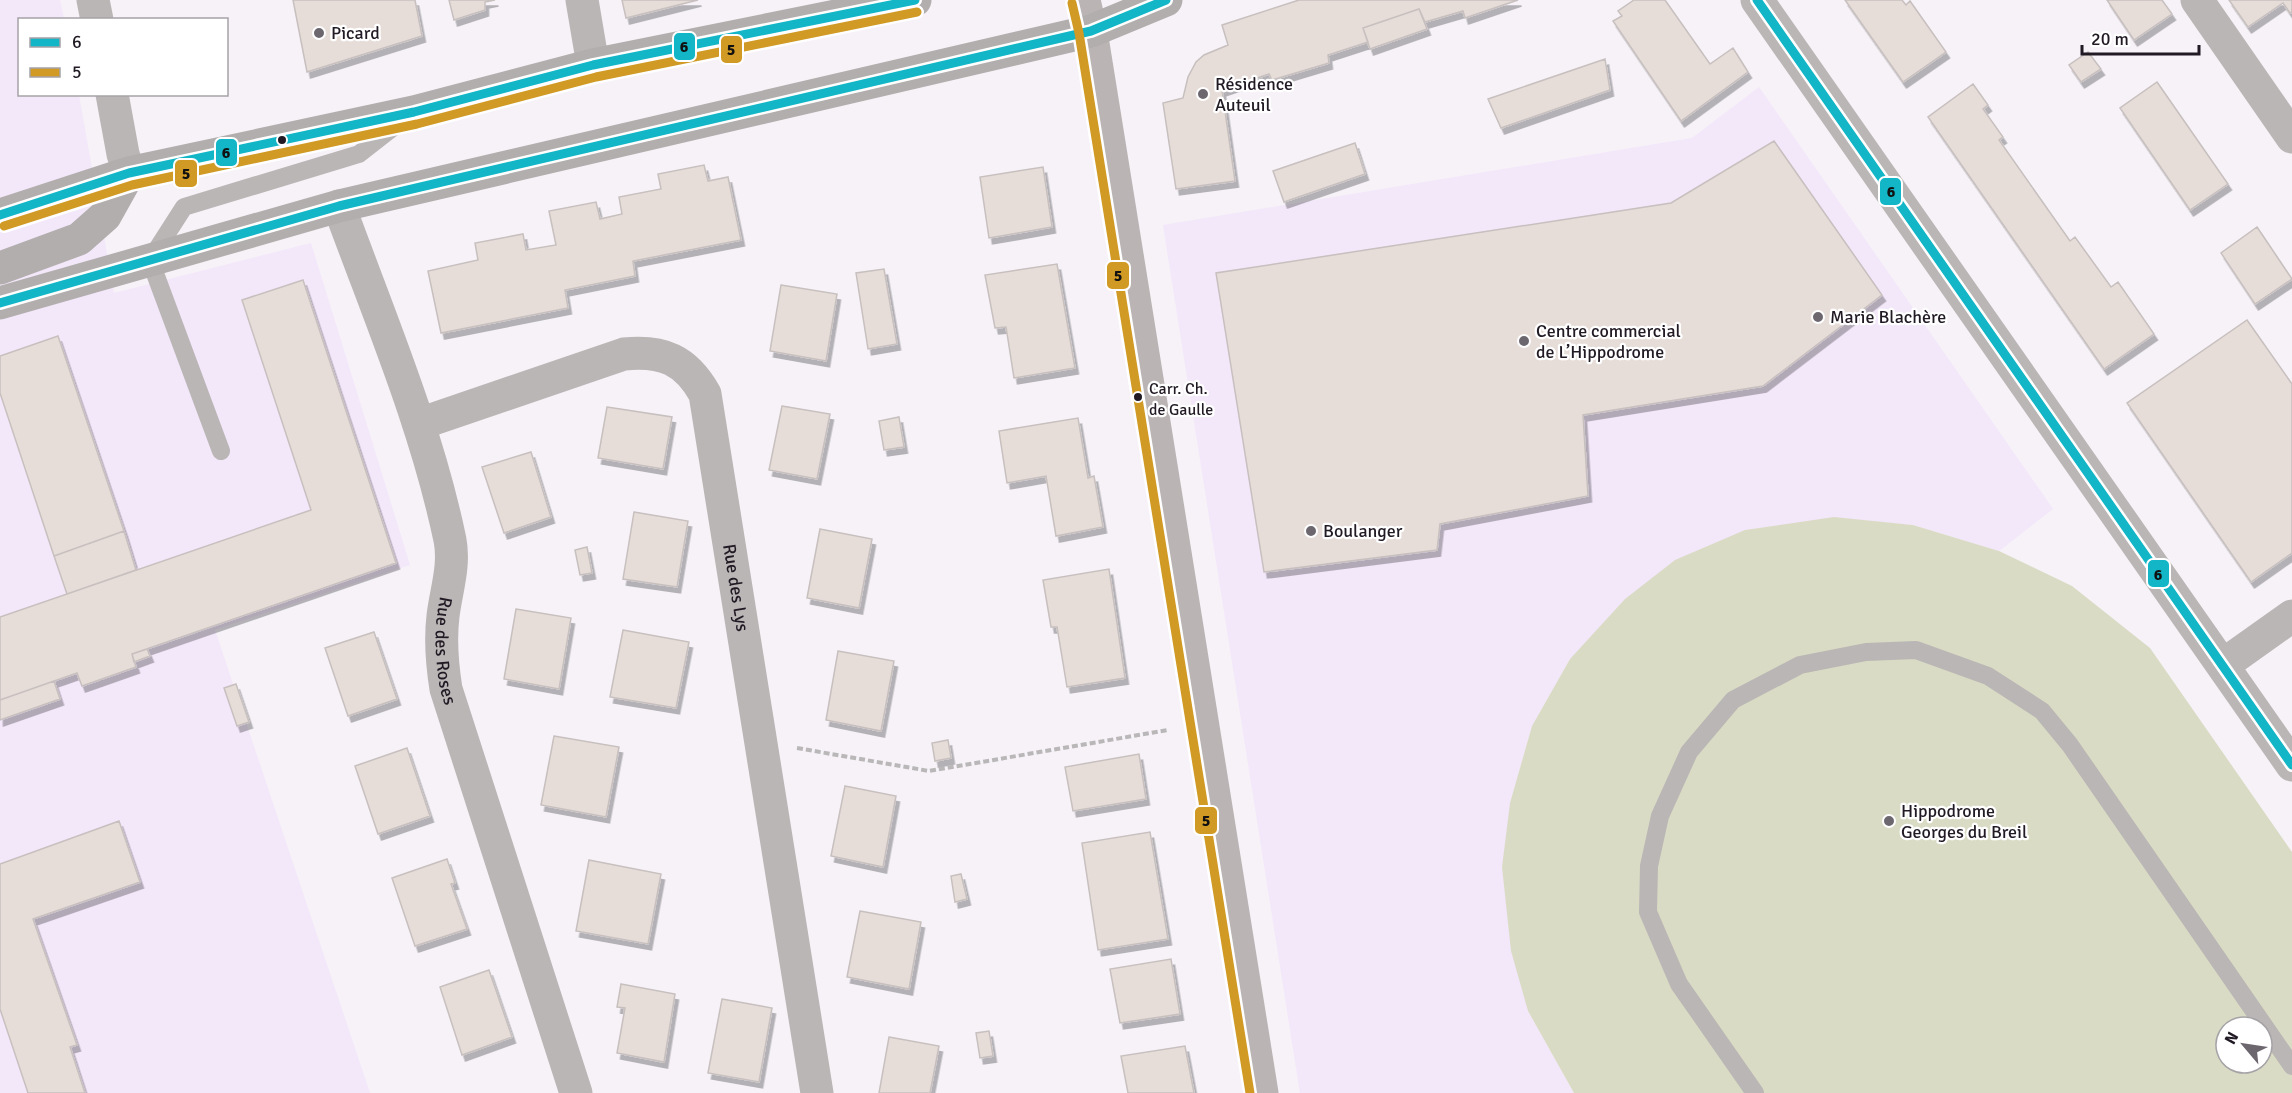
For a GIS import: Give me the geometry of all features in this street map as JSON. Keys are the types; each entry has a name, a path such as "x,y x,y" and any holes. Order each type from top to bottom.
{"main road":[{"path":"0,215 129,173 414,112 593,65 915,0"},
{"path":"1084,0 1091,31 1262,1093"},
{"path":"0,303 339,206 1091,31 1166,0"},
{"path":"0,268 79,239 105,216 129,173"}],"street":[{"path":"93,0 97,18"},
{"path":"582,0 593,65"},
{"path":"1757,0 2292,765"},
{"path":"2197,0 2292,138"},
{"path":"112,96 123,154 129,173"},
{"name":"Rue des Roses","path":"339,206 419,424 450,542 450,581 443,615 441,653 446,689 576,1093"},
{"name":"Rue des Lys","path":"419,424 624,354 643,352 663,355 681,364 697,378 705,394 817,1093"},
{"path":"2223,665 2292,616"}],"lane":[{"path":"221,451 150,260 184,207 359,154 414,112"},
{"path":"1755,1093 1678,984 1648,912 1648,866 1660,816 1689,752 1733,700 1800,665 1866,652 1916,651 1988,676 2042,711 2070,745 2292,1066"}],"path":[{"path":"761,741 929,771 1201,724"}],"shaded area":[{"path":"0,0 60,0 64,18 18,18 18,96 79,96 114,293 311,243 410,565 215,630 370,1093 0,1093"},
{"path":"1759,87 2053,509 1999,551 1913,525 1839,518 1745,530 1570,659 1532,726 1510,803 1528,1011 1574,1093 1300,1093 1163,225 1692,138"}],"green space":[{"name":"Hippodrome Georges du Breil","path":"1834,517 1913,525 1999,551 2072,586 2150,648 2292,852 2292,1093 1574,1093 1528,1011 1511,951 1502,867 1510,803 1532,726 1570,659 1625,599 1675,560 1745,530"}],"building":[{"path":"293,0 415,0 422,36 307,72"},
{"path":"449,0 495,0 485,2 485,10 454,20"},
{"path":"622,0 698,0 626,18"},
{"name":"Résidence Auteuil","path":"1299,0 1518,0 1465,18 1463,11 1425,22 1419,9 1363,28 1368,42 1328,55 1329,63 1272,80 1269,74 1222,90 1235,181 1176,189 1163,103 1183,98 1188,77 1196,62 1204,55 1228,45 1222,25"},
{"path":"1634,0 1665,0 1710,64 1733,48 1748,72 1681,121 1613,21 1622,16 1618,11"},
{"path":"1845,0 1902,0 1906,5 1910,1 1946,52 1903,82"},
{"path":"2107,0 2162,0 2172,14 2134,40"},
{"path":"2229,0 2292,0 2292,12 2290,13 2283,3 2248,27"},
{"path":"1419,9 1427,29 1370,49 1363,28"},
{"path":"2088,52 2101,69 2081,82 2069,65"},
{"path":"1605,59 1610,90 1501,128 1488,99"},
{"path":"2157,82 2228,184 2190,210 2120,108"},
{"path":"1973,84 1988,105 1983,109 2003,137 1999,140 2070,241 2075,237 2111,287 2118,282 2154,334 2104,369 1928,117"},
{"name":"Centre commercial de L’Hippodrome","path":"1774,141 1882,295 1763,386 1583,415 1588,496 1440,524 1437,550 1264,572 1216,273 1671,203"},
{"path":"1355,143 1365,174 1284,202 1273,171"},
{"path":"704,165 708,181 728,177 741,240 633,261 635,276 565,290 568,308 441,333 428,271 478,260 475,243 523,234 526,250 556,245 549,211 596,202 600,219 622,214 619,197 661,189 658,174"},
{"path":"1043,167 1052,227 989,238 980,177"},
{"path":"2257,227 2292,279 2255,304 2221,253"},
{"path":"1057,264 1075,368 1014,378 1006,327 995,328 985,275"},
{"path":"884,269 897,344 868,349 856,273"},
{"path":"303,280 396,563 132,654 136,667 82,686 77,673 0,700 0,617 311,510 242,300"},
{"path":"781,285 837,294 826,361 770,351"},
{"path":"2247,320 2292,384 2292,553 2251,582 2127,403"},
{"path":"58,336 124,531 54,556 0,393 0,356"},
{"path":"782,406 830,414 817,479 769,470"},
{"path":"607,407 672,417 663,469 598,458"},
{"path":"899,417 904,447 884,450 879,421"},
{"path":"1078,418 1088,478 1094,476 1103,527 1056,536 1046,476 1007,483 999,431"},
{"path":"531,452 551,517 504,533 482,467"},
{"path":"634,512 688,521 677,587 623,579"},
{"path":"820,529 872,539 859,608 807,598"},
{"path":"124,531 136,570 67,594 54,556"},
{"path":"587,547 592,573 580,575 575,550"},
{"path":"1109,569 1125,678 1067,687 1057,627 1051,627 1043,580"},
{"path":"516,609 571,618 559,689 504,679"},
{"path":"623,630 689,642 676,708 610,697"},
{"path":"374,632 397,699 348,716 325,648"},
{"path":"147,649 150,656 134,662 132,654"},
{"path":"838,651 894,661 881,731 826,720"},
{"path":"54,681 60,699 0,720 0,700"},
{"path":"236,684 249,722 237,726 224,688"},
{"path":"554,736 619,747 606,817 541,805"},
{"path":"948,740 951,758 935,761 932,743"},
{"path":"407,748 430,816 378,834 355,766"},
{"path":"1139,754 1146,799 1073,811 1065,767"},
{"path":"845,786 896,796 883,867 831,856"},
{"path":"119,821 140,882 33,919 77,1045 70,1047 85,1093 28,1093 0,1009 0,864"},
{"path":"1150,832 1168,939 1098,950 1082,843"},
{"path":"447,859 455,883 451,884 467,929 415,946 392,878"},
{"path":"589,860 661,874 648,944 576,931"},
{"path":"961,874 967,899 955,902 951,876"},
{"path":"860,911 921,922 909,989 847,977"},
{"path":"1171,959 1180,1014 1120,1023 1110,969"},
{"path":"489,970 512,1037 462,1055 440,987"},
{"path":"621,984 675,994 664,1062 617,1053 625,1008 617,1007"},
{"path":"722,999 772,1008 759,1082 708,1073"},
{"path":"989,1031 993,1056 980,1058 976,1033"},
{"path":"889,1037 939,1046 930,1093 879,1093"},
{"path":"1185,1046 1194,1093 1128,1093 1121,1056"}],"transit line":[{"name":"6","path":"0,215 129,173 414,112 593,65 915,0"},
{"name":"6","path":"0,303 339,206 1091,31 1166,0"},
{"name":"6","path":"1757,0 2292,765"},
{"name":"5","path":"1072,3 1079,33 1250,1093"},
{"name":"5","path":"4,226 132,185 417,124 596,77 917,12"}],"place":[{"name":"Picard","path":"319,33"},
{"name":"Résidence Auteuil","path":"1203,94"},
{"name":"Marie Blachère","path":"1818,317"},
{"name":"Centre commercial de L’Hippodrome","path":"1524,341"},
{"name":"Carr. Ch. de Gaulle","path":"1138,397"},
{"name":"Boulanger","path":"1311,531"},
{"name":"Hippodrome Georges du Breil","path":"1889,821"}]}
